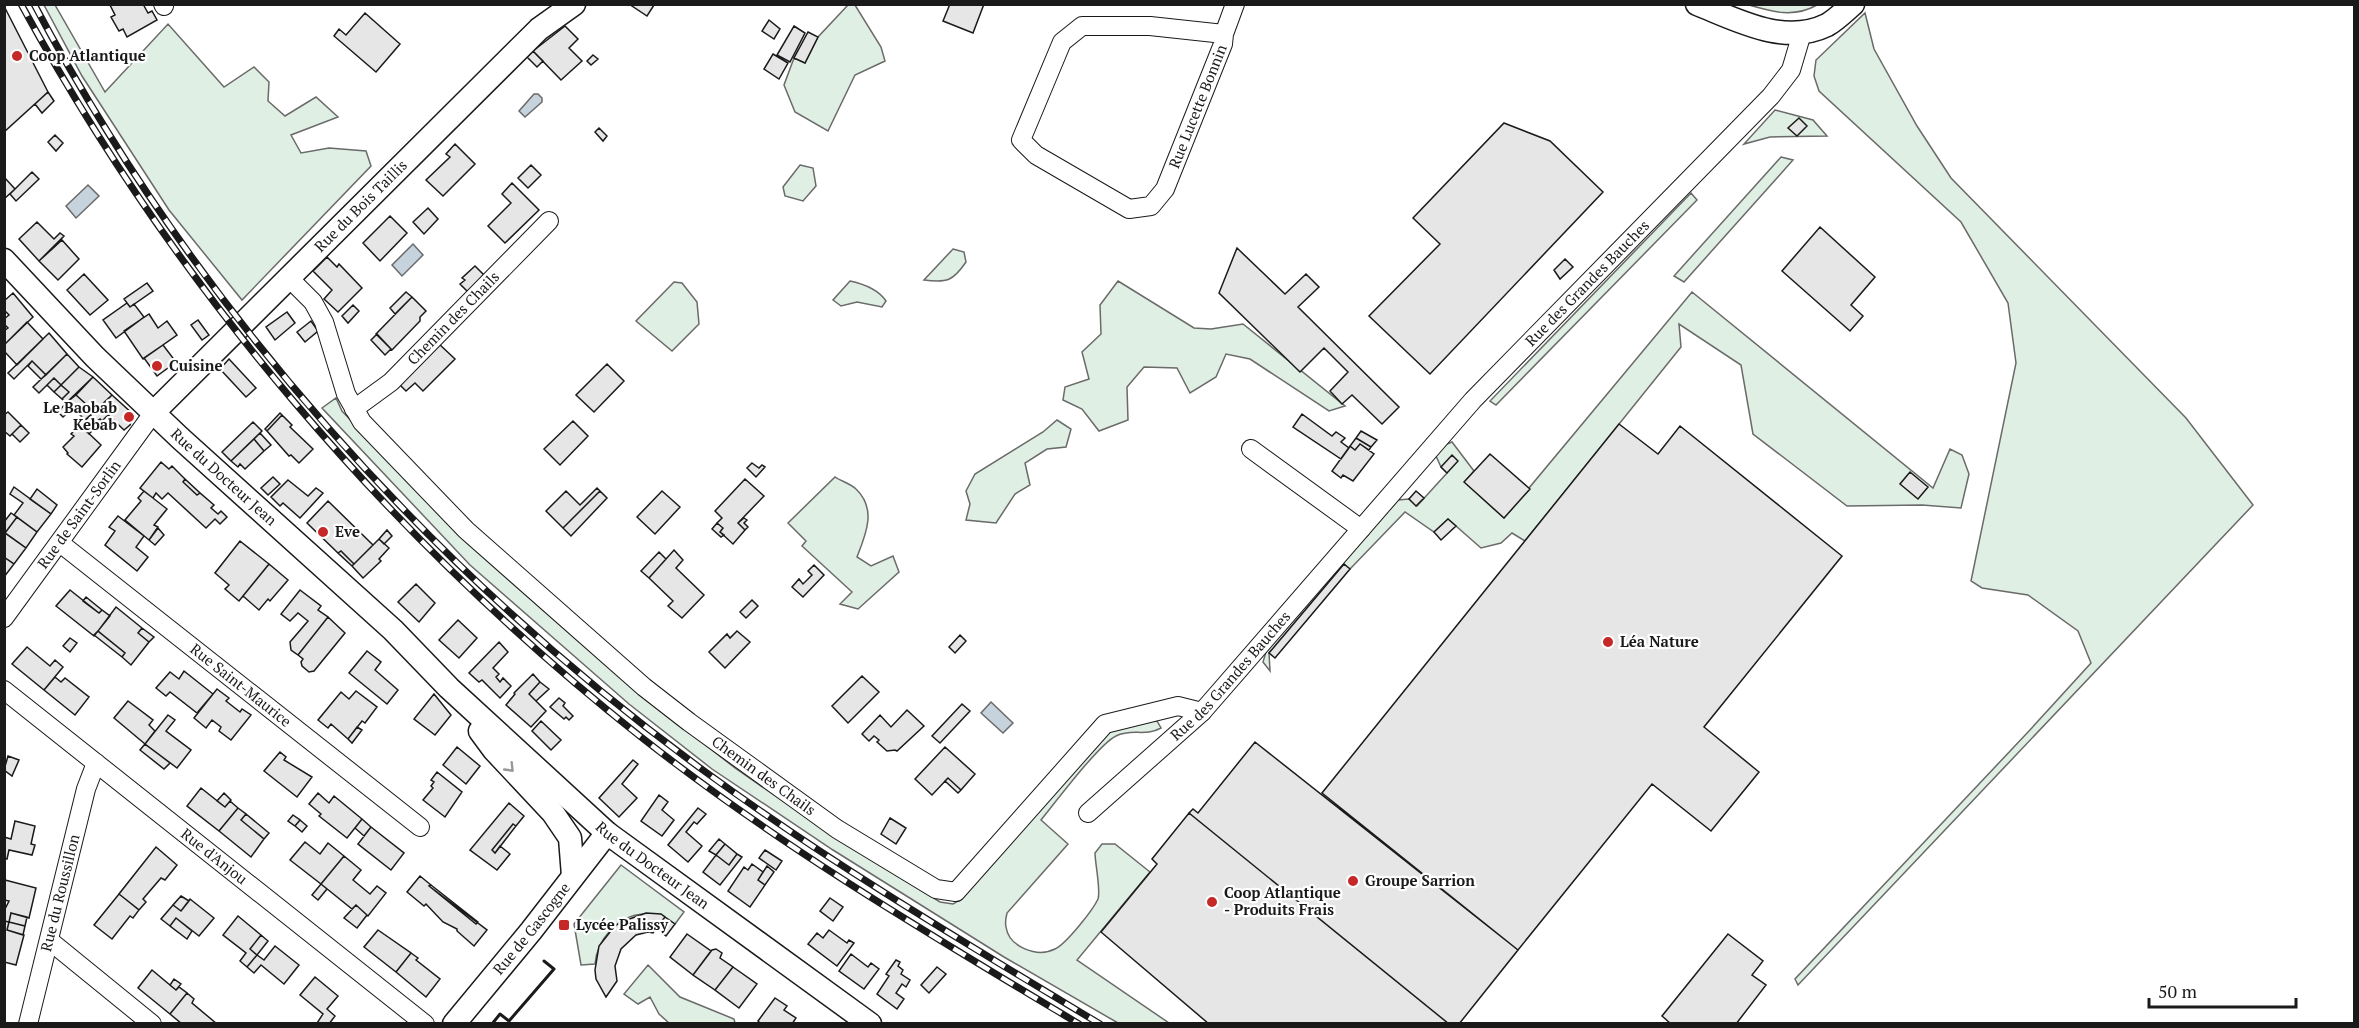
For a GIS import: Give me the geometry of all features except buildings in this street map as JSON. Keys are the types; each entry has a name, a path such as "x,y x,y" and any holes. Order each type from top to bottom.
{"street":[{"name":"Rue du Bois Taillis","path":"154,412 539,29 574,4"},
{"name":"Rue Lucette Bonnin","path":"1224,34 1150,26 1082,26 1062,42 1021,140 1036,155 1129,210 1151,206 1166,189 1223,44 1224,34 1235,4"},
{"path":"1696,4 1773,32 1787,34 1802,33 1827,24 1853,4"},
{"name":"Rue des Grandes Bauches","path":"1088,813 1202,712 1473,400 1771,96 1791,70 1802,33"},
{"name":"Chemin des Chails","path":"354,409 391,382 549,220"},
{"name":"Rue du Docteur Jean","path":"6,266 95,357 393,630 449,688 607,833 870,1023"},
{"name":"Chemin des Chails","path":"288,277 313,302 324,322 346,394 354,409 376,437 466,530 644,687 837,829 936,889 956,892 1105,724 1178,706 1202,712"},
{"name":"Rue de Saint-Sorlin","path":"4,618 154,412"},
{"path":"1251,449 1361,529"},
{"name":"Rue Saint-Maurice","path":"60,543 420,827"},
{"name":"Rue du Docteur Jean","path":"449,688 494,750 553,813 570,838 573,876"},
{"name":"Rue d'Anjou","path":"4,690 426,1023"},
{"name":"Rue du Roussillon","path":"28,1023 86,789 96,763"},
{"name":"Rue de Gascogne","path":"454,1023 607,833"},
{"path":"50,941 152,1023"}],"green space":[{"path":"1817,4 1792,13 1775,12 1749,5"},
{"path":"44,5 55,5 105,92 168,24 224,87 254,67 269,82 268,101 285,116 316,97 338,117 291,135 301,153 329,148 366,151 371,166 242,300 169,210 82,76"},
{"path":"848,5 855,5 881,47 885,61 855,75 828,131 795,112 784,85 794,58 805,63 818,37"},
{"path":"1865,13 1874,49 1917,126 1951,178 2186,418 2253,505 1798,985 1795,979 2091,663 2078,631 2028,595 1982,588 1971,581 2016,363 2008,303 1961,222 1819,91 1814,76 1816,60"},
{"path":"1775,110 1813,120 1827,136 1770,137 1744,144"},
{"path":"1781,157 1793,160 1684,282 1674,276"},
{"path":"800,165 813,168 816,186 803,201 785,196 783,187"},
{"path":"1691,193 1697,200 1496,405 1490,401"},
{"path":"953,249 964,252 966,262 957,273 944,281 924,280"},
{"path":"850,281 865,285 879,293 886,301 882,307 857,302 841,306 833,300"},
{"path":"1118,281 1194,328 1211,329 1243,324 1345,406 1329,411 1250,359 1226,354 1216,377 1190,393 1177,368 1144,367 1127,387 1128,420 1099,431 1082,409 1063,400 1065,387 1089,379 1082,352 1101,334 1100,305"},
{"path":"674,282 682,283 697,302 699,324 672,351 636,321"},
{"path":"1692,292 1933,488 1950,449 1962,455 1969,474 1961,508 1922,505 1847,506 1753,434 1741,365 1679,324 1681,347 1525,541 1512,533 1501,543 1481,548 1448,519 1434,532 1405,512 1350,569 1344,564 1269,653 1270,671 1263,662 1268,645 1398,500 1409,499 1417,506 1447,473 1436,456 1442,446 1452,442 1474,471 1465,482 1504,518"},
{"path":"336,398 342,411 381,452 651,702 735,768 826,831 940,902 953,904 960,900 1104,735 1124,722 1157,721 1161,728 1155,731 1122,734 1108,741 1041,820 1068,844 1007,913 1006,924 1012,940 1025,949 1040,952 1060,946 1079,926 1098,899 1095,853 1102,844 1115,844 1150,872 1077,960 1169,1023 1118,1023 1004,957 833,850 712,769 629,704 470,565 322,408"},
{"path":"1057,420 1071,429 1066,447 1047,449 1025,463 1030,485 1015,494 996,523 966,520 970,504 966,491 975,474 1043,432"},
{"path":"835,477 856,489 866,505 868,522 857,557 871,566 893,556 899,572 858,609 840,604 852,592 802,546 806,541 788,523"},
{"path":"621,865 684,912 675,924 648,914 635,915 626,919 610,930 600,946 595,964 581,965 574,924"},
{"path":"648,965 680,997 734,1019 735,1023 669,1023 659,1014 650,997 638,1004 624,994"}],"shaded area":[{"path":"534,94 542,98 542,102 525,117 519,111"},
{"path":"88,185 99,196 76,218 66,206"},
{"path":"413,244 423,255 402,276 392,265"},
{"path":"991,702 1013,723 1003,733 981,713"}],"railway":[{"path":"21,4 81,109 147,210 218,308 294,402 374,492 459,578 548,660 693,777 800,852 1079,1024"},
{"path":"34,4 98,116 168,223 245,327 327,427 415,521 508,611 606,695 755,807 901,903 1100,1024"}],"wall":[{"path":"492,1024 500,1014 509,1021 554,969 544,961"}],"place":[{"name":"Coop Atlantique","path":"17,56"},
{"name":"Cuisine","path":"157,366"},
{"name":"Le Baobab Kebab","path":"129,417"},
{"name":"Eve","path":"323,532"},
{"name":"Léa Nature","path":"1608,642"},
{"name":"Groupe Sarrion","path":"1353,881"},
{"name":"Coop Atlantique - Produits Frais","path":"1212,902"},
{"name":"Lycée Palissy","path":"564,925"}]}
